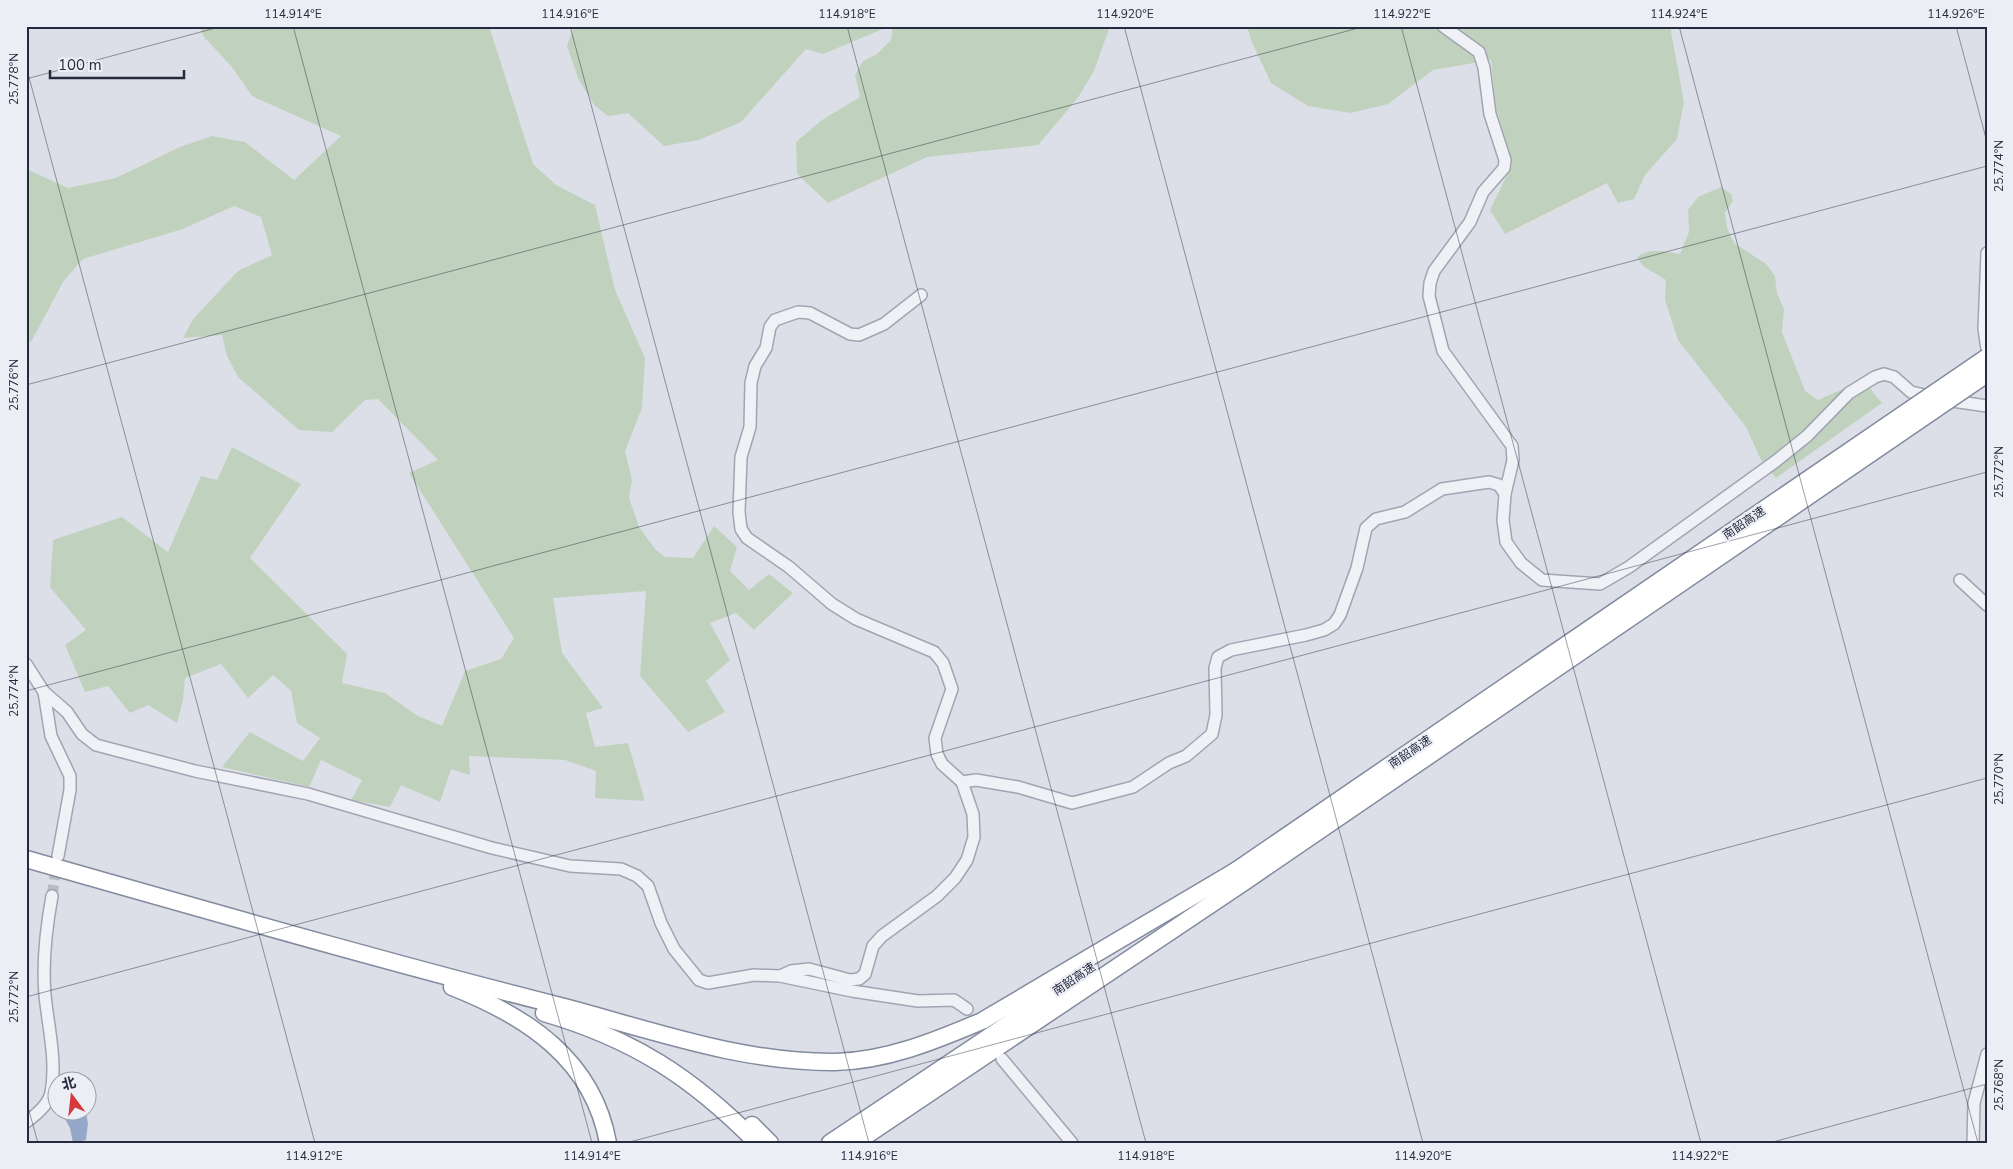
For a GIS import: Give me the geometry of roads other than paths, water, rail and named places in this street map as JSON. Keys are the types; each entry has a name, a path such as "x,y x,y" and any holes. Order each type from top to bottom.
{"highway":[{"name":"南韶高速","path":"855,1143 1247,880 1887,433 1987,357"},
{"name":"南韶高速","path":"830,1143 1887,433 1987,374"},
{"path":"26,859 717,1048 804,1062 838,1062 895,1054 947,1036 982,1020 1239,869"},
{"path":"26,870 431,979 560,1018 637,1049 701,1090 764,1141"},
{"path":"431,979 502,1008 527,1023 553,1044 569,1061 598,1105 608,1143"},
{"path":"563,1007 620,1030 665,1054 719,1093 764,1141"},
{"path":"868,1143 954,1076"}],"street":[{"path":"1443,26 1479,52 1484,68 1490,114 1505,160 1504,168 1483,192 1470,222 1434,271 1430,283 1429,296 1443,351 1512,446 1513,460 1505,494 1503,520 1506,542 1521,563 1542,580 1600,584 1629,567 1776,461 1807,436 1849,393 1875,377 1884,374 1894,376 1911,392 1952,402 1987,406"},
{"path":"1987,253 1984,329 1987,349"},
{"path":"780,976 791,971 810,969 850,980 859,979 865,974 873,946 882,936 937,896 955,878 967,860 974,837 973,814 962,782 942,764 937,754 935,738 952,689 939,658 934,652 856,619 832,604 789,567 746,538 740,529 740,458 750,427 751,383 755,366 766,348 770,327 774,320 798,312 810,313 840,329 859,335 884,324 921,294"},
{"path":"962,782 976,780 1018,787 1072,803 1120,791 1143,782 1169,763 1186,756 1212,734 1216,714 1216,668 1218,657 1231,650 1315,633 1334,624 1340,615 1352,582 1366,528 1376,519 1405,512 1442,489 1489,482 1498,485 1505,494"},
{"path":"1960,580 1987,605"},
{"path":"26,664 44,692 67,712 82,734 96,746 194,771 308,794 492,848 570,866 621,870 637,876 648,886 661,923 674,949 699,980 708,982 754,975 780,976 852,991 918,1001 954,1000 967,1008"},
{"path":"44,692 52,736 70,776 70,790 58,856"},
{"path":"26,1122 43,1108 51,1095 51,1045 44,970 46,930 52,896"},
{"path":"1973,1143 1974,1103 1987,1054"},
{"path":"1002,1059 1072,1143"}],"water":[{"path":"67,1122 88,1122 86,1140 73,1143"}],"tunnel":[{"path":"52,896 57,862"}]}
